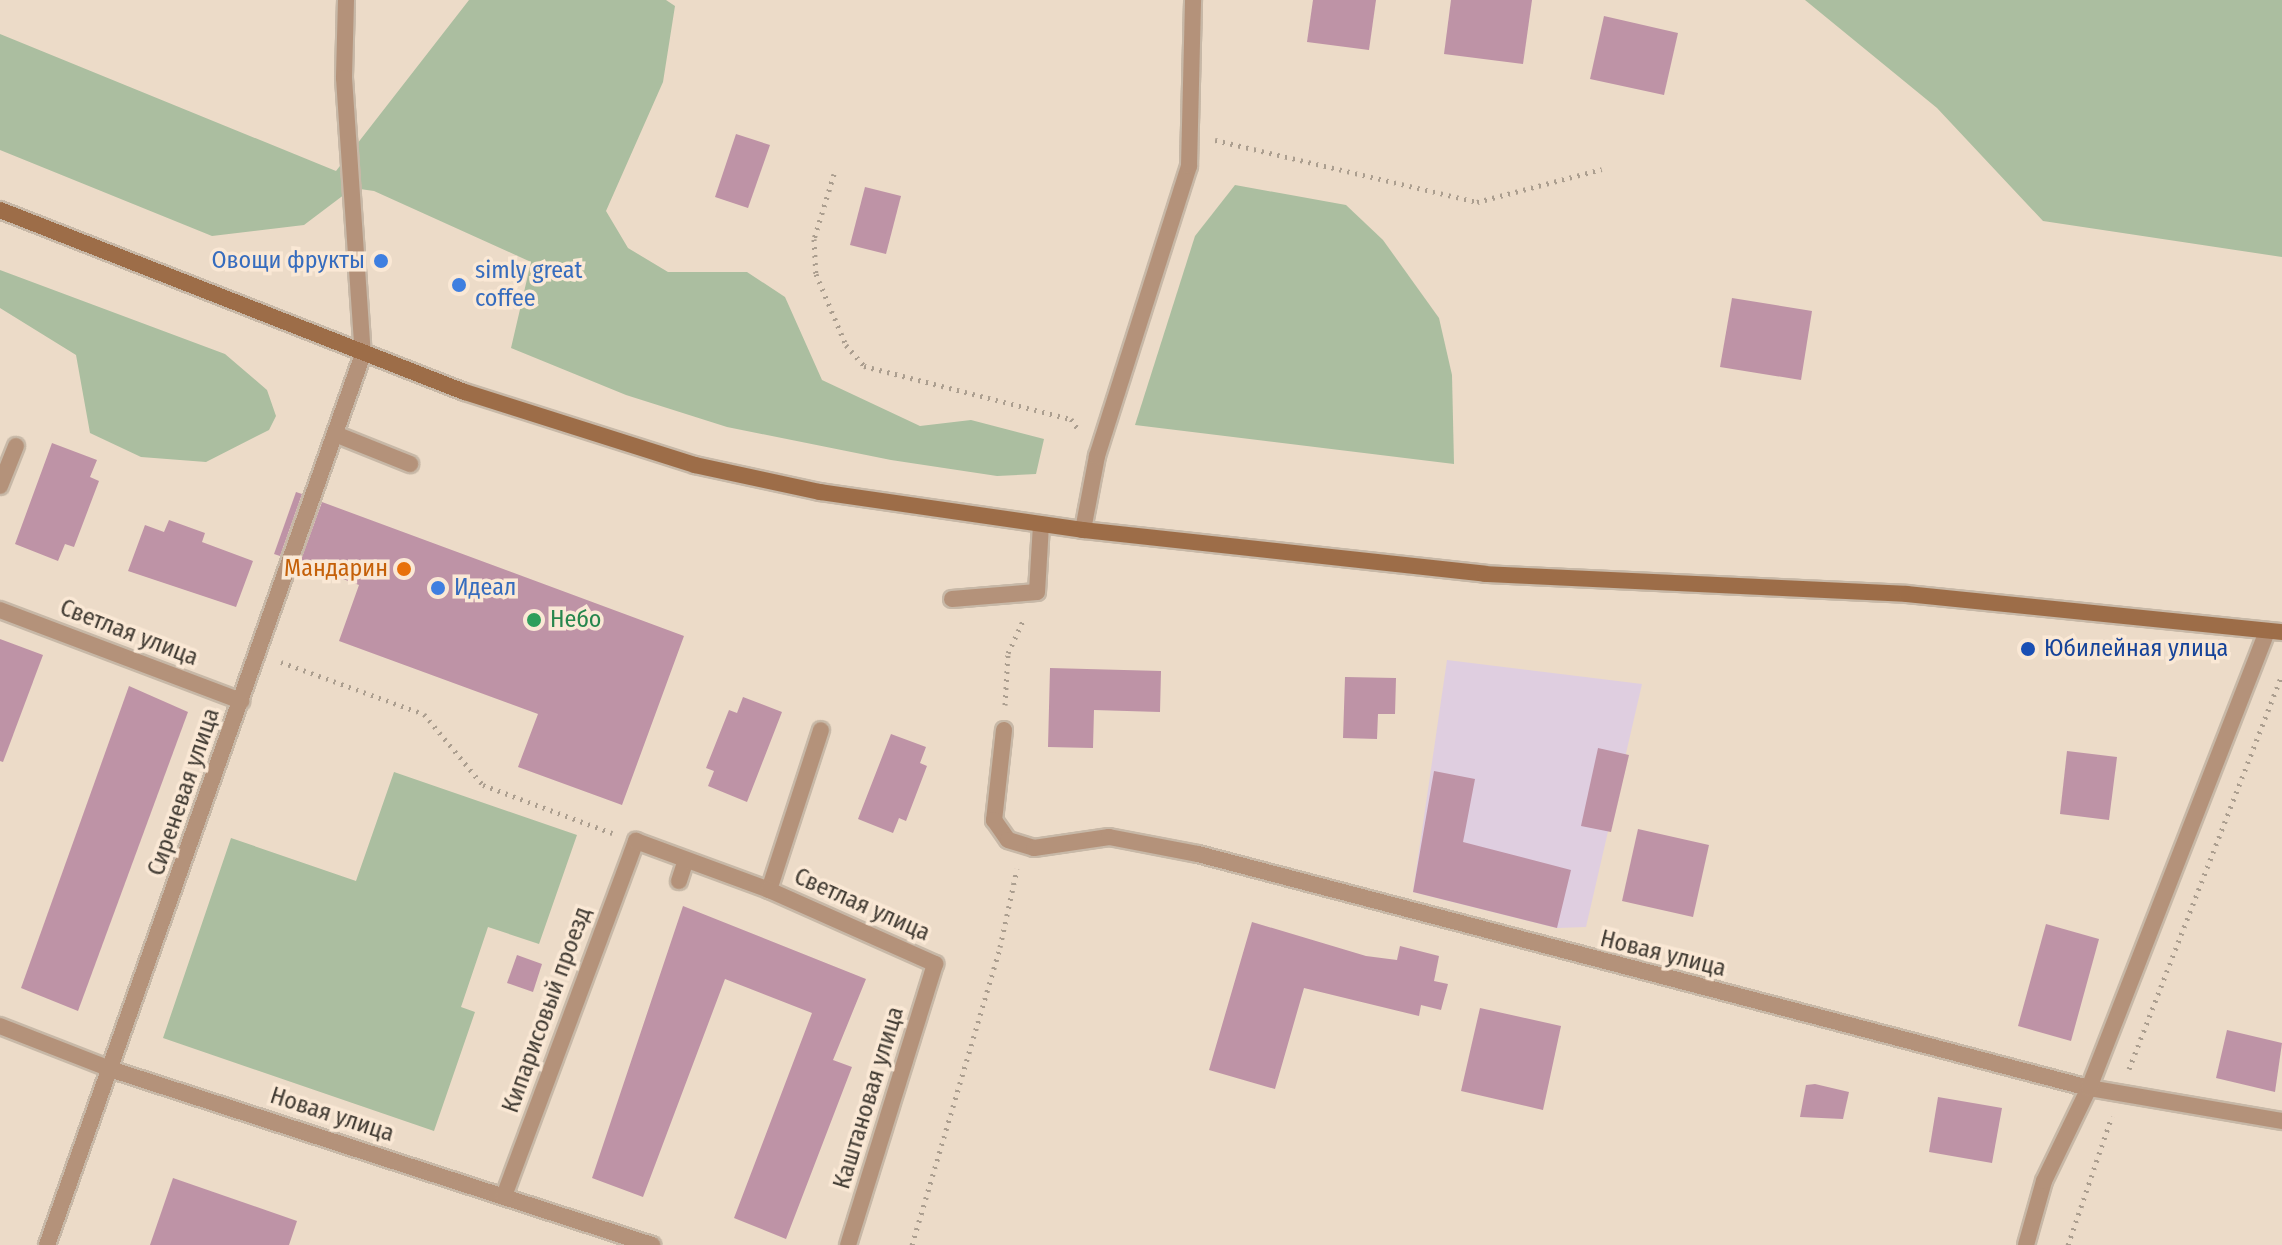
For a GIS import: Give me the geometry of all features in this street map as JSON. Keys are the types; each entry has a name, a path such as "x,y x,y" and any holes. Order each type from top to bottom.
{"main road":[{"path":"0,210 363,354 695,465 820,492 1083,530 1485,574 1907,594 2275,631"}],"street":[{"path":"346,0 344,78 363,354"},
{"path":"1083,530 1097,456 1189,166 1193,0"},
{"name":"Сиреневая улица","path":"47,1245 113,1070 363,354"},
{"path":"335,434 410,464"},
{"path":"0,486 16,446"},
{"path":"952,599 1037,592 1041,524"},
{"name":"Светлая улица","path":"0,610 241,701"},
{"path":"2026,1245 2044,1181 2089,1088 2275,631"},
{"name":"Светлая улица","path":"769,890 821,730"},
{"path":"1004,730 994,820 1008,840 1028,846"},
{"name":"Новая улица","path":"1028,846 1109,837 1198,854 2089,1088 2282,1121"},
{"name":"Светлая улица","path":"636,841 769,890 935,964"},
{"name":"Кипарисовый проезд","path":"504,1196 636,841"},
{"path":"679,881 686,860"},
{"name":"Каштановая улица","path":"848,1245 935,964"},
{"name":"Новая улица","path":"0,1026 113,1070 652,1245"}],"path":[{"path":"1190,136 1477,202 1602,169"},
{"path":"834,174 814,239 816,274 846,345 864,366 1071,419 1097,456"},
{"path":"1004,730 1008,653 1037,592"},
{"path":"258,654 424,714 483,785 636,841"},
{"path":"2068,1245 2119,1094 2282,675"},
{"path":"912,1245 1028,846"}],"shaded area":[{"path":"1447,660 1642,684 1586,927 1557,928 1413,892"}],"green space":[{"path":"469,0 666,0 675,6 663,82 606,211 628,248 668,272 747,272 785,297 822,380 920,426 971,420 1044,439 1036,474 997,476 891,460 727,427 626,395 511,348 531,262 374,191 353,188 304,225 212,236 0,150 0,34 336,171"},
{"path":"1805,0 2282,0 2282,257 2043,221 1937,108"},
{"path":"1235,185 1346,205 1383,240 1439,318 1452,375 1454,464 1135,425 1195,236"},
{"path":"0,270 225,354 267,390 276,416 269,430 206,462 141,457 90,433 76,355 0,308"},
{"path":"394,772 577,835 539,944 488,927 461,1007 475,1012 434,1131 163,1038 231,838 356,881"}],"building":[{"path":"1313,0 1376,0 1369,50 1307,42"},
{"path":"1451,0 1532,0 1523,64 1444,54"},
{"path":"1604,16 1678,33 1664,95 1590,79"},
{"path":"736,134 770,145 748,208 715,197"},
{"path":"865,187 901,196 886,254 850,245"},
{"path":"1732,298 1812,311 1801,380 1720,367"},
{"path":"52,443 97,460 90,477 99,481 74,547 65,544 58,561 15,544"},
{"path":"296,492 302,494 280,556 274,554"},
{"path":"322,502 684,636 622,805 518,767 538,714 339,641 359,585 300,563"},
{"path":"169,520 205,533 202,542 253,561 236,607 128,571 145,525 164,532"},
{"path":"0,639 43,655 3,762 0,761"},
{"path":"1050,668 1161,671 1160,712 1094,710 1093,748 1048,747"},
{"path":"1345,677 1396,678 1395,714 1378,714 1377,739 1343,738"},
{"path":"129,686 188,712 78,1011 21,988"},
{"path":"743,697 782,712 747,802 708,786 714,771 706,768 729,710 737,713"},
{"path":"891,734 926,747 920,763 927,766 906,821 899,818 893,833 858,819"},
{"path":"1598,748 1629,755 1611,832 1581,826"},
{"path":"2067,751 2117,757 2109,820 2060,814"},
{"path":"1434,771 1475,779 1463,842 1571,870 1557,928 1413,892"},
{"path":"1638,829 1709,845 1693,917 1622,901"},
{"path":"683,906 866,979 833,1060 852,1067 786,1239 734,1218 812,1013 725,979 643,1197 592,1178"},
{"path":"1252,922 1366,956 1397,960 1400,946 1439,956 1434,981 1448,984 1441,1010 1421,1005 1419,1016 1304,988 1275,1089 1209,1070"},
{"path":"2046,924 2099,939 2071,1041 2018,1026"},
{"path":"517,955 542,964 533,992 507,983"},
{"path":"1480,1008 1561,1026 1543,1110 1461,1091"},
{"path":"2227,1030 2282,1043 2275,1092 2216,1078"},
{"path":"1815,1084 1849,1092 1843,1119 1800,1117 1806,1085"},
{"path":"1938,1097 2002,1108 1992,1163 1929,1152"},
{"path":"173,1178 297,1221 289,1245 150,1245"}],"place":[{"name":"Овощи фрукты","path":"381,261"},
{"name":"simly great coffee","path":"459,285"},
{"name":"Мандарин","path":"404,569"},
{"name":"Идеал","path":"438,588"},
{"name":"Небо","path":"534,620"},
{"name":"Юбилейная улица","path":"2028,649"}]}
